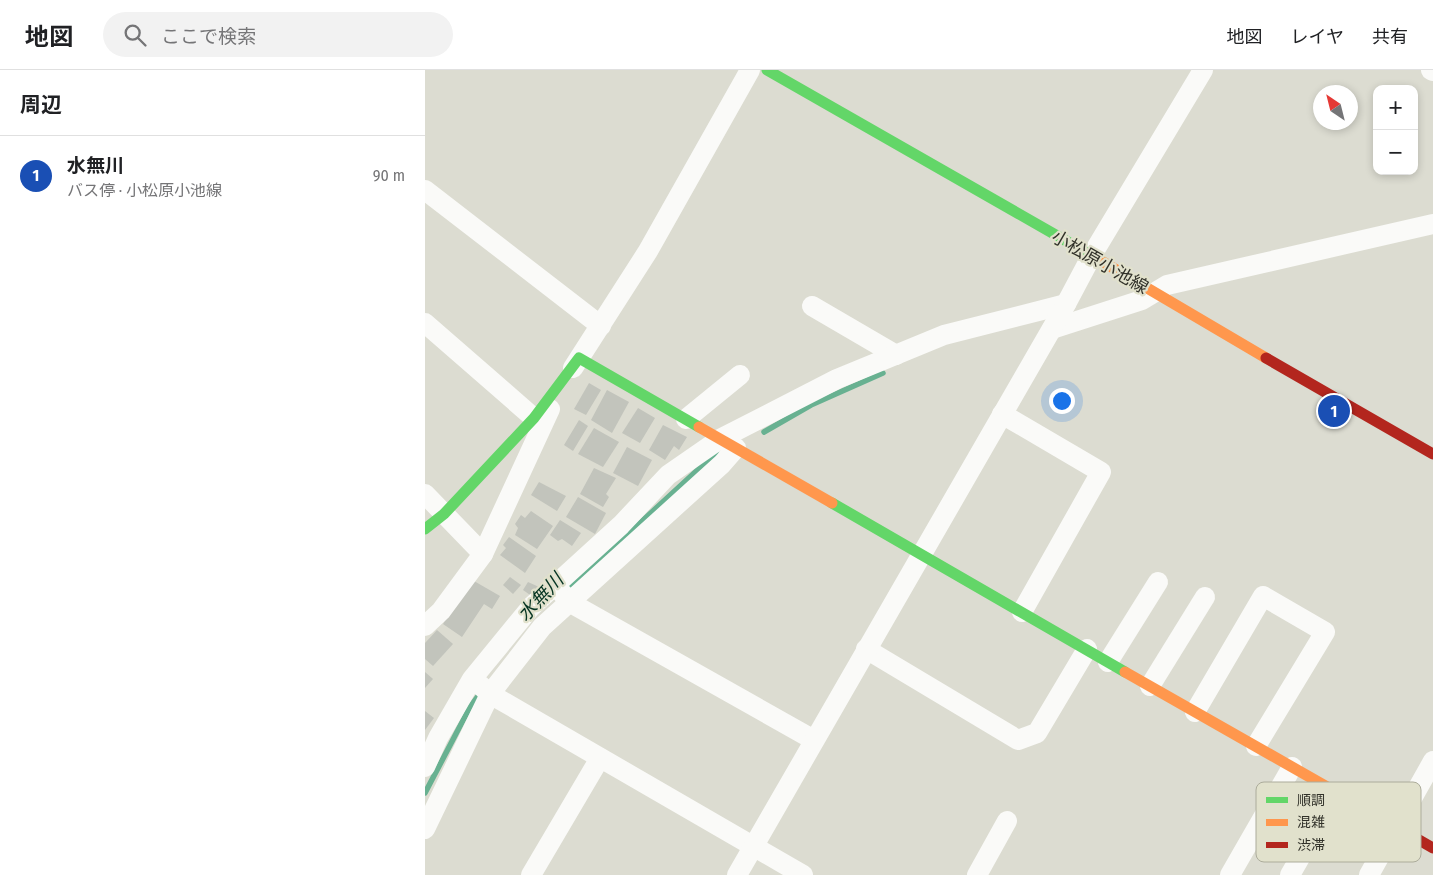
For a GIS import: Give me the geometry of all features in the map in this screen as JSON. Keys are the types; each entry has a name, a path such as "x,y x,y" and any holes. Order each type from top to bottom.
{"street":[{"path":"425,626 441,610 483,554 538,421 648,251 750,70"},
{"name":"小松原小池線","path":"767,70 1069,244 1092,255 1153,293 1433,454"},
{"path":"737,875 1066,304 1092,255 1203,70"},
{"path":"425,190 601,326"},
{"path":"1051,329 1142,300 1167,286 1433,224"},
{"path":"425,767 439,738 473,679 531,608 621,524 668,474 728,443 837,379 944,335 1066,304"},
{"path":"812,306 896,355"},
{"path":"425,323 538,421"},
{"path":"579,358 1317,782"},
{"path":"686,420 740,375"},
{"path":"1002,414 1101,472 1022,612"},
{"path":"425,529 444,514 538,421"},
{"path":"425,829 490,694 542,627 722,464 728,443"},
{"path":"425,494 483,554"},
{"path":"1108,662 1158,582"},
{"path":"556,586 569,602 814,740"},
{"path":"1195,712 1263,596 1325,632 1256,746"},
{"path":"1151,686 1205,597"},
{"path":"866,649 1018,740 1037,733 1087,649"},
{"path":"473,679 490,694 803,875"},
{"path":"531,875 600,758"},
{"path":"1421,782 1433,761"},
{"path":"1284,782 1292,768"},
{"path":"977,875 1007,821"},
{"path":"1230,875 1256,830"},
{"path":"1421,841 1433,848"},
{"path":"1290,875 1297,862"},
{"path":"1369,875 1376,862"}],"building":[{"path":"589,383 601,390 586,415 574,409"},
{"path":"607,390 629,402 612,433 591,420"},
{"path":"638,408 655,418 640,443 622,433"},
{"path":"579,420 588,426 573,451 564,445"},
{"path":"663,425 687,437 679,450 674,446 665,460 649,450"},
{"path":"594,428 619,442 603,467 578,454"},
{"path":"627,447 652,460 638,486 613,473"},
{"path":"594,468 616,478 606,494 609,497 603,507 580,494"},
{"path":"539,482 566,496 557,511 531,495"},
{"path":"578,497 606,513 595,534 566,517"},
{"path":"531,511 553,526 537,549 515,535 518,528 515,524 521,515 525,518"},
{"path":"560,520 581,533 572,546 562,539 558,541 550,535"},
{"path":"509,537 536,556 525,573 500,555 506,548 503,545"},
{"path":"510,577 521,585 513,594 503,585"},
{"path":"474,581 500,596 492,609 484,604 462,637 443,624 462,595"},
{"path":"528,582 539,587 533,597 523,590"},
{"path":"437,630 453,644 433,666 425,659 425,643"},
{"path":"425,672 433,679 425,688"},
{"path":"425,711 434,718 425,730"}],"waterway":[{"name":"水無川","path":"764,432 811,405 883,373"},
{"name":"水無川","path":"565,592 716,453"},
{"name":"水無川","path":"425,793 470,707 482,691"}],"traffic: fast":[{"path":"767,70 1103,262"},
{"path":"425,529 444,514 534,418 579,358 699,427"},
{"path":"832,503 1125,672"}],"traffic: slow":[{"path":"1103,262 1266,358"},
{"path":"699,427 832,503"},
{"path":"1125,672 1318,782"}],"traffic: jam":[{"path":"1266,358 1433,454"},
{"path":"1421,841 1433,848"}],"place":[{"name":"水無川","path":"1334,411"}]}
